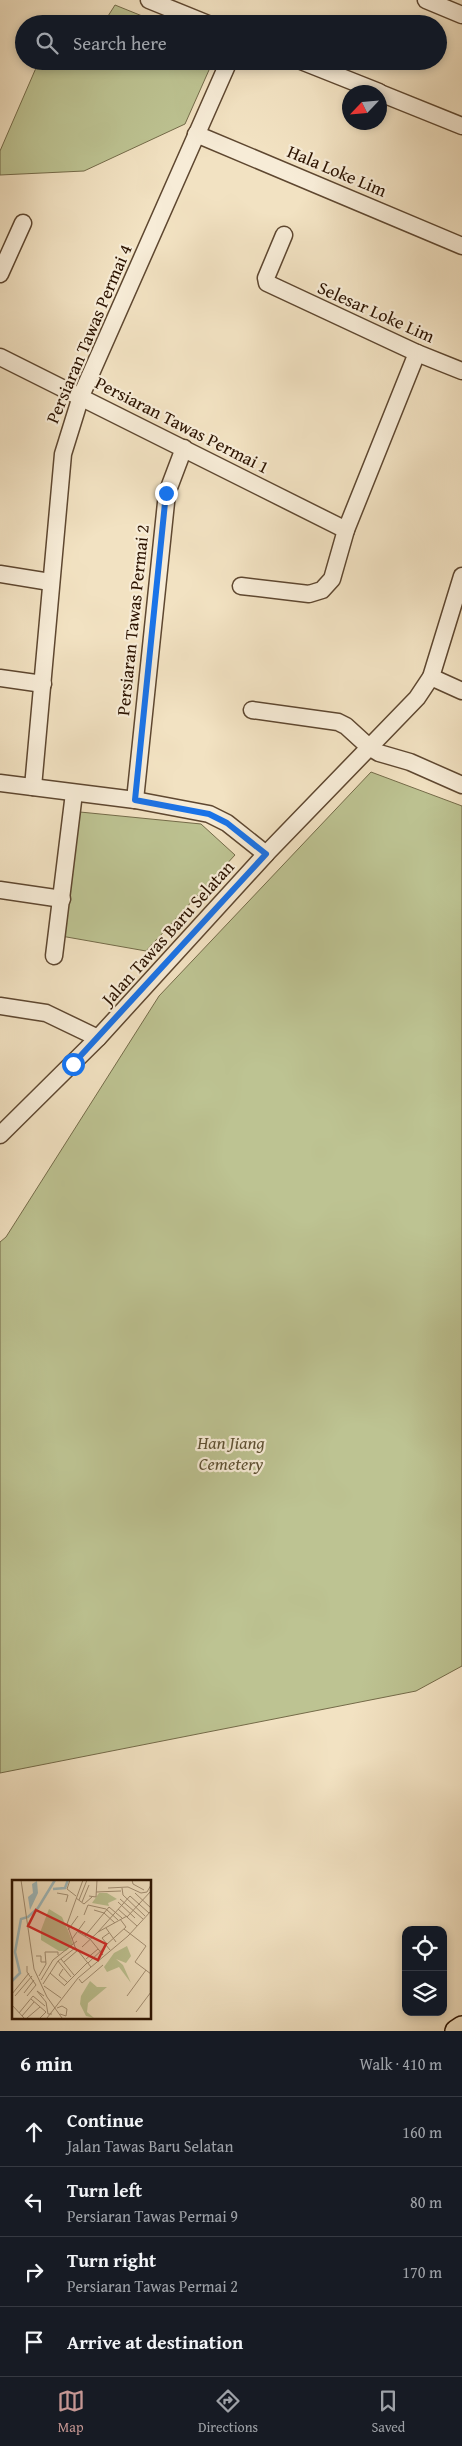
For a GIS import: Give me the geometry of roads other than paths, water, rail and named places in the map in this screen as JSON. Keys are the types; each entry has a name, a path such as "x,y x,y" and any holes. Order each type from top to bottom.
{"main road":[{"path":"456,2031 462,2027"}],"street":[{"path":"149,0 186,15"},
{"path":"426,0 462,15"},
{"name":"Persiaran Tawas Permai 4","path":"33,787 50,582 63,454 67,436 81,396 225,70"},
{"path":"324,70 362,85"},
{"path":"387,95 462,126"},
{"name":"Hala Loke Lim","path":"196,134 462,246"},
{"path":"0,274 23,223"},
{"name":"Selesar Loke Lim","path":"284,235 266,278 267,283 274,288 417,353 462,371"},
{"path":"241,586 309,594 322,590 332,579 346,530 417,353"},
{"name":"Persiaran Tawas Permai 1","path":"0,357 346,530"},
{"name":"Persiaran Tawas Permai 2","path":"135,800 166,493 184,448"},
{"path":"0,574 50,582"},
{"name":"Jalan Tawas Baru Selatan","path":"0,1135 98,1038 266,854 409,707 431,678 462,576"},
{"path":"0,678 43,684"},
{"path":"431,678 462,691"},
{"path":"252,710 338,722 346,726 368,747 410,762 462,785"},
{"path":"0,783 135,800 209,814 227,823 266,854"},
{"path":"54,956 74,793"},
{"path":"0,890 62,899"},
{"path":"0,1006 46,1013 98,1038"}],"park label":[{"name":"Han Jiang Cemetery","path":"231,1454"}]}
